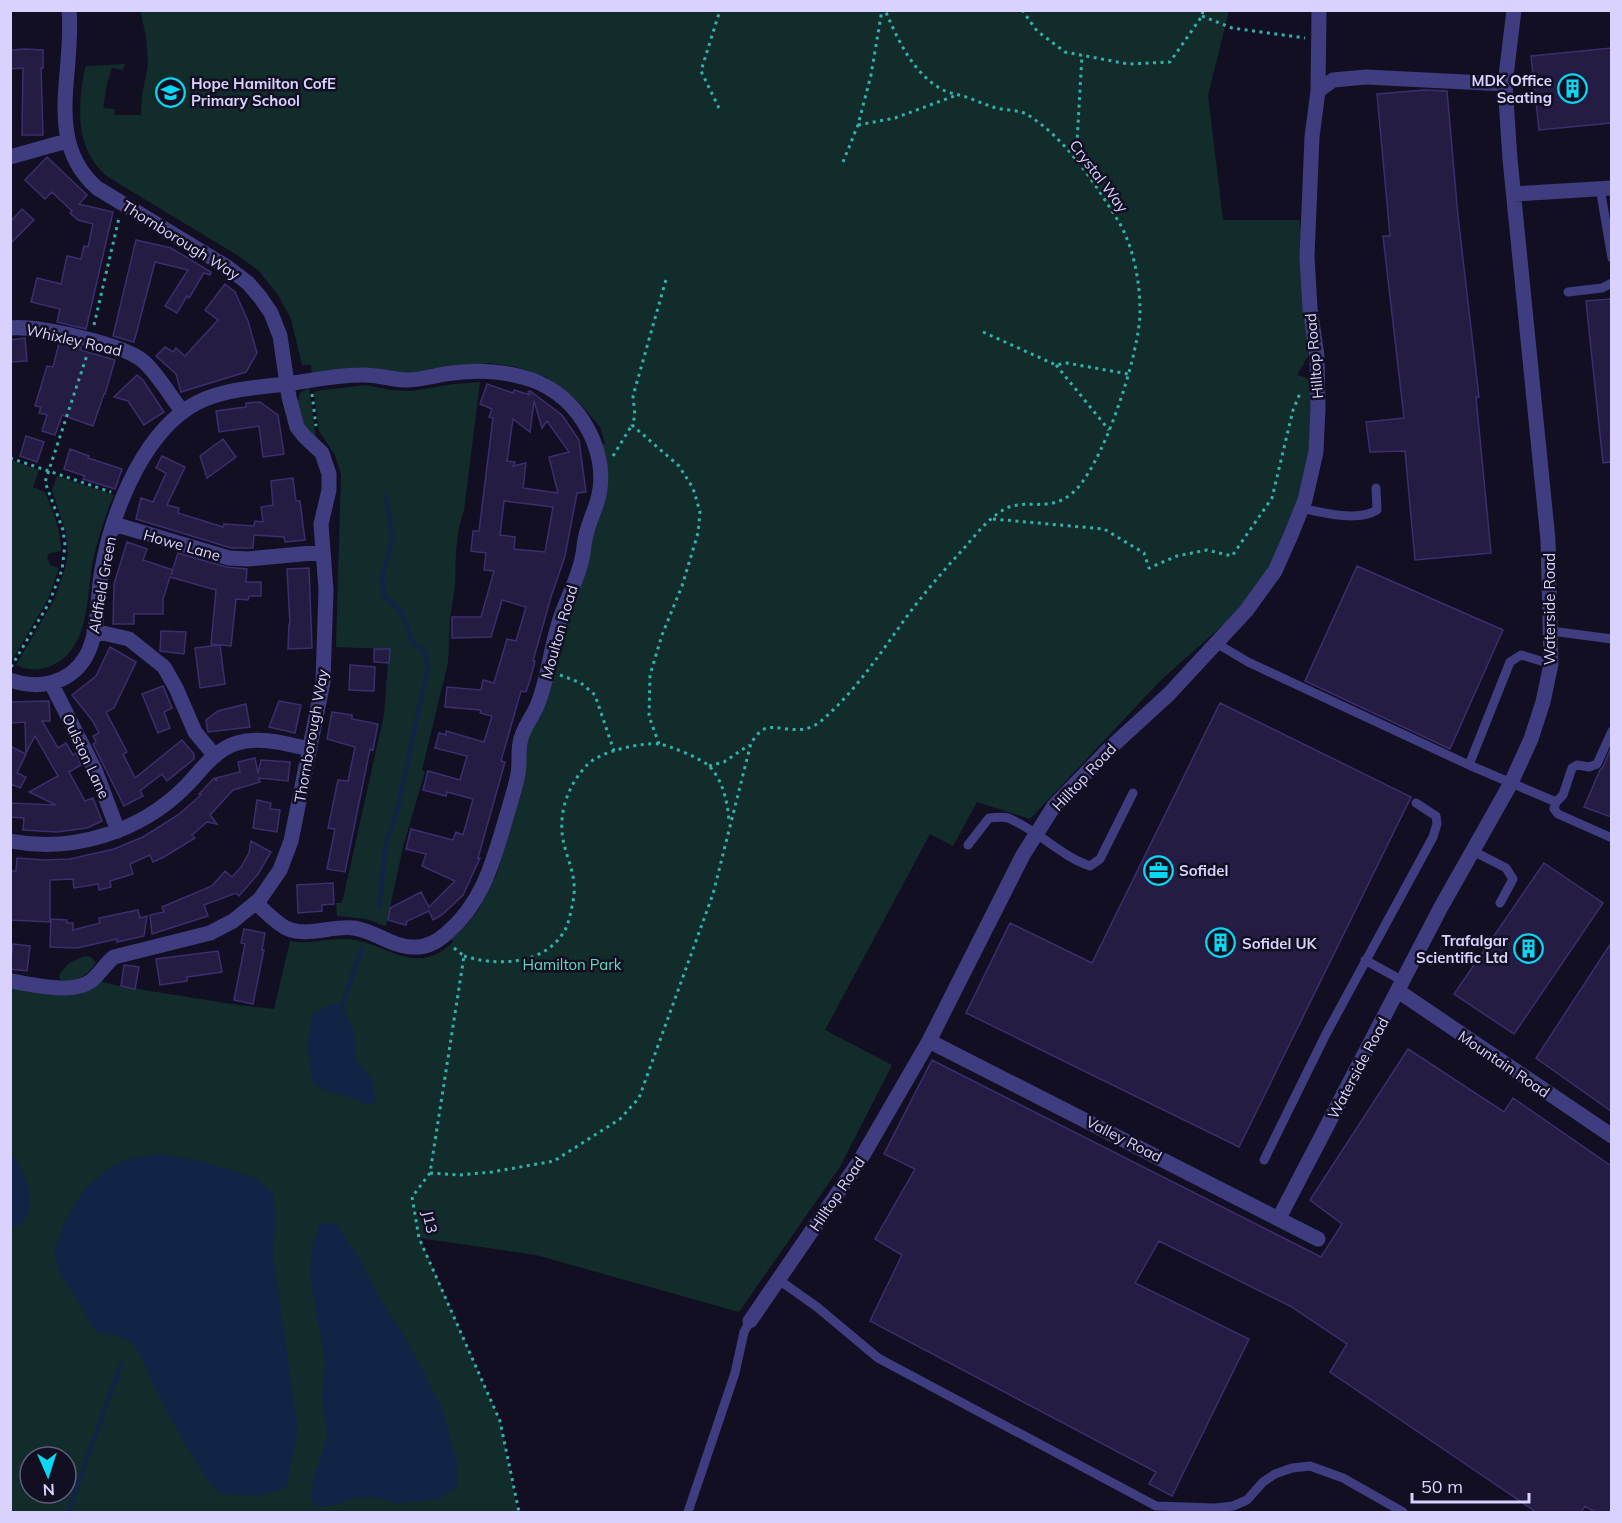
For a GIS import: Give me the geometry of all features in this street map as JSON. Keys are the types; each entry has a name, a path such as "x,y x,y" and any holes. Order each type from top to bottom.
{"street":[{"name":"Thornborough Way","path":"10,981 66,988 84,985 92,980 114,957 190,940 217,931 256,903 279,870 290,846 324,676 327,598 321,518 329,485 328,468 322,453 297,427 278,329 266,304 254,290 227,267 125,206 97,188 83,175 67,141 64,116 70,39 69,10"},
{"name":"Hilltop Road","path":"750,1320 859,1162 929,1041 1023,855 1054,806 1109,749 1169,694 1246,611 1275,572 1301,508 1317,452 1317,356 1310,308 1307,257 1312,137 1318,91 1319,10"},
{"name":"Waterside Road","path":"1279,1218 1400,986 1511,783 1531,739 1543,702 1551,664 1546,508 1505,84 1514,10"},
{"path":"1318,91 1334,80 1366,77 1505,84"},
{"path":"10,157 67,141"},
{"path":"1514,194 1606,188"},
{"name":"Whixley Road","path":"10,328 30,327 127,351 142,361 183,412"},
{"name":"Moulton Road","path":"256,903 283,926 293,930 354,928 375,933 399,945 412,947 430,945 444,936 470,910 487,880 518,773 520,741 537,708 558,625 582,559 586,528 598,500 600,487 599,459 592,436 571,405 547,386 523,377 501,372 474,372 406,380 362,375 287,384"},
{"name":"Aldfield Green","path":"10,680 27,685 51,683 66,677 88,654 94,631 104,560 114,524 124,496 155,438 163,429 198,402 220,394 287,384"},
{"name":"Howe Lane","path":"114,524 229,558 248,559 323,552"},
{"path":"94,631 129,639 164,667 195,732 215,756"},
{"name":"Oulston Lane","path":"51,683 94,770 118,831"},
{"path":"10,841 38,844 65,843 118,831 142,819 167,802 215,756 234,744 255,740 273,741 310,749"},
{"name":"Mountain Road","path":"1400,986 1611,1136"},
{"name":"Valley Road","path":"929,1041 1318,1239"}],"lane":[{"path":"1606,188 1611,258"},
{"path":"1568,292 1602,288 1611,283"},
{"path":"1301,508 1332,514 1369,515 1377,510 1376,488"},
{"path":"1551,631 1611,639"},
{"path":"1216,643 1248,662 1469,765 1556,802"},
{"path":"1469,765 1510,662 1521,655 1551,664"},
{"path":"1611,731 1597,764 1589,767 1577,765 1572,768 1563,795 1556,802 1554,809 1558,814 1611,838"},
{"path":"968,845 989,818 1006,817 1037,834 1076,861 1090,866 1100,859 1133,793"},
{"path":"1264,1160 1326,1034 1433,837 1437,824 1436,816 1416,803"},
{"path":"1473,851 1506,868 1513,879 1500,903"},
{"path":"1365,960 1400,986"},
{"path":"779,1280 817,1307 878,1358 1156,1506 1215,1508 1233,1506 1247,1500 1263,1482 1275,1474 1292,1468 1310,1466 1343,1478 1403,1512"},
{"name":"Hilltop Road","path":"688,1512 733,1379 744,1332 750,1320"}],"path":[{"path":"719,108 701,71 720,10"},
{"path":"843,162 858,125 871,75 883,10"},
{"name":"Crystal Way","path":"883,10 919,73 944,91 997,109 1025,113 1047,129 1076,160 1119,222 1134,261 1140,312 1128,374 1116,417 1081,485 1069,496 1051,504 1010,507 991,519"},
{"path":"1022,10 1037,31 1065,52 1128,64 1170,62 1202,16 1203,10"},
{"path":"1202,16 1232,28 1317,40"},
{"path":"1076,160 1082,55"},
{"path":"858,125 895,118 958,95"},
{"path":"10,669 53,596 64,560 63,530 45,482 90,341 120,213 125,206"},
{"path":"599,459 613,456 632,425 635,416 633,396 667,276"},
{"path":"983,332 1056,365 1109,430"},
{"path":"1056,365 1067,363 1128,374"},
{"path":"709,766 724,762 751,743 764,729 808,728 815,726 835,709 856,686 908,616 991,519 1104,529 1144,553 1149,568 1177,556 1206,550 1232,556 1272,498 1293,410 1302,389"},
{"path":"632,425 679,466 693,488 700,512 698,533 682,586 663,631 650,675 649,716 659,744"},
{"path":"10,458 124,496"},
{"path":"548,671 581,683 595,694 614,751"},
{"path":"430,1173 460,1175 492,1173 554,1161 620,1119 639,1098 713,894 751,743"},
{"path":"444,936 464,956 496,961 524,959 546,949 562,935 569,918 574,888 562,836 561,823 564,807 571,787 587,765 597,757 614,751 659,744 709,766 726,798 728,829"},
{"name":"J13","path":"464,956 430,1173 412,1197 420,1238 500,1421 519,1512"}],"green space":[{"name":"Hamilton Park","path":"140,10 1017,10 1020,15 1018,11 1229,11 1208,95 1223,220 1299,220 1308,269 1315,344 1297,375 1318,382 1313,468 1260,592 1161,680 1030,819 977,802 953,846 930,834 825,1030 892,1065 840,1167 739,1312 536,1255 420,1238 500,1421 518,1512 11,1512 11,988 100,981 119,986 274,1009 290,941 345,939 360,941 412,958 425,958 439,953 453,942 451,939 479,909 497,874 521,788 527,741 546,700 557,665 602,445 605,443 600,427 577,400 546,377 516,367 490,363 409,374 312,374 311,365 302,365 291,319 278,295 259,271 237,255 108,177 92,160 84,140 80,118 83,76 86,66 125,64 123,70 112,68 103,108 115,109 114,115 141,115 148,65 146,36"},
{"path":"480,382 464,510 456,550 448,663 422,770 425,772 403,847 386,926 365,919 337,916 336,903 341,903 343,899 384,715 389,649 336,647 341,474 335,455 319,431 314,393 365,385 411,391"},
{"path":"309,388 316,437 304,423 298,405 300,393"},
{"path":"10,460 39,470 33,487 45,492 54,513 61,543 61,551 50,553 47,557 50,565 59,568 48,599 11,662"},
{"path":"57,476 114,495 95,552 80,634 64,658 47,668 29,669 16,665 54,600 68,555 66,533 52,490"},
{"path":"85,956 91,957 96,963 89,971 77,979 60,980 59,975 69,963"}],"water":[{"path":"342,1005 356,1037 356,1061 372,1080 376,1101 368,1104 326,1091 313,1083 307,1048 312,1015 324,1007"},
{"path":"10,1153 22,1170 30,1204 21,1223 11,1228"},
{"path":"161,1154 203,1162 255,1178 273,1194 276,1214 273,1254 298,1430 286,1488 256,1496 222,1494 211,1485 176,1428 136,1348 123,1338 96,1332 59,1271 54,1253 65,1221 85,1189 107,1170 128,1159"},
{"path":"320,1223 336,1223 357,1255 382,1302 410,1346 442,1409 458,1465 457,1487 435,1500 398,1503 374,1497 351,1498 335,1505 320,1507 310,1499 315,1473 327,1438 322,1396 325,1362 310,1274 312,1250"}],"building":[{"name":"MDK Office Seating","path":"1611,48 1611,123 1539,130 1531,56"},
{"path":"10,50 43,50 43,68 41,68 43,135 22,135 23,68 10,69"},
{"path":"1424,90 1447,91 1458,216 1479,397 1476,397 1491,553 1415,560 1405,451 1370,452 1366,422 1404,418 1383,236 1390,236 1377,94"},
{"path":"47,157 87,195 79,204 113,212 86,329 57,322 60,309 31,302 37,278 61,284 67,256 81,259 84,246 88,247 93,224 78,220 52,192 45,199 25,180"},
{"path":"22,209 34,220 10,244 10,222"},
{"path":"136,240 171,248 211,272 210,275 204,273 177,313 165,306 188,270 155,262 134,342 113,336"},
{"path":"225,284 235,292 248,321 257,353 246,372 181,392 176,374 156,356 165,347 173,352 176,348 185,356 218,320 205,310"},
{"path":"1611,299 1611,462 1603,463 1586,301"},
{"path":"25,338 27,361 10,362 10,340"},
{"path":"59,343 81,347 80,350 115,360 93,426 62,415 55,435 42,431 47,415 39,413 41,407 35,406 47,366 53,367"},
{"path":"137,375 143,380 164,412 144,425 128,401 114,397"},
{"path":"487,384 513,393 514,390 530,395 528,392 530,391 562,415 579,440 586,492 577,493 565,556 551,597 530,680 526,692 521,691 501,761 505,762 478,858 480,858 463,895 442,915 433,920 429,911 407,921 406,925 388,920 390,908 421,892 429,907 455,881 422,866 426,854 406,849 411,829 453,840 456,832 463,835 473,799 447,792 446,796 423,790 428,771 460,780 467,756 435,748 439,733 446,735 446,731 484,742 492,716 480,713 481,710 445,707 447,687 481,690 483,680 494,683 507,639 516,641 526,607 502,600 491,637 452,638 452,617 481,617 494,571 484,570 486,553 471,551 473,531 479,531 493,418 489,417 492,409 480,404","holes":["534,401 542,428 547,421 569,452 549,457 558,493 523,488 526,463 513,466 515,462 507,461 513,419 530,432","504,501 553,507 545,552 514,549 515,537 500,535"]},
{"path":"260,402 278,415 284,454 263,457 259,426 219,432 216,411 246,407 246,403"},
{"path":"26,436 44,442 37,462 20,456"},
{"path":"223,439 236,457 207,478 200,456"},
{"path":"70,449 89,456 88,458 122,469 115,489 83,479 85,476 64,469"},
{"path":"162,456 185,467 167,505 179,508 178,513 223,527 224,524 254,526 255,521 263,522 261,507 273,505 271,481 293,478 296,501 300,501 305,540 285,542 284,537 254,535 253,548 231,548 136,519 141,498 153,502 166,473 156,468"},
{"path":"127,542 147,549 143,560 173,570 178,553 226,567 247,569 246,582 261,582 261,596 249,596 248,600 236,599 231,646 211,644 216,590 170,577 163,599 163,614 134,614 134,624 113,624 114,584"},
{"path":"1357,566 1503,630 1450,749 1305,681"},
{"path":"309,568 312,648 288,649 290,624 287,569"},
{"path":"161,631 186,632 184,654 160,651"},
{"path":"220,645 225,684 200,688 195,648"},
{"path":"110,647 136,662 114,708 106,712 127,752 123,754 135,778 182,740 194,754 194,759 167,781 162,774 140,791 143,796 124,806 93,744 96,742 93,736 99,733 92,720 72,695 96,676"},
{"path":"374,649 390,649 389,663 374,662"},
{"path":"350,665 375,667 374,691 349,690"},
{"path":"163,686 172,708 164,712 170,728 158,733 142,694"},
{"path":"49,701 50,721 42,721 58,748 66,743 73,755 76,753 81,765 69,772 85,801 93,798 102,821 87,828 57,832 23,830 24,818 10,817 10,803 56,805 29,792 58,776 35,736 26,753 25,722 10,723 10,702"},
{"path":"279,701 301,705 295,733 269,727"},
{"name":"Sofidel UK","path":"1220,703 1411,797 1239,1147 966,1013 1010,923 1092,963"},
{"path":"246,704 250,727 208,732 206,720 218,711"},
{"path":"332,712 352,715 352,719 378,724 373,750 370,749 345,872 327,869 335,829 328,828 338,780 348,781 355,747 327,739"},
{"path":"10,746 26,754 17,773 26,777 20,788 12,784 10,788"},
{"path":"1611,748 1611,817 1584,807"},
{"path":"255,758 258,773 261,760 290,762 288,781 259,778 260,782 233,790 210,815 217,824 207,822 192,835 195,838 164,857 153,862 150,855 130,864 133,874 110,881 111,887 99,890 98,884 74,888 73,879 50,880 50,922 10,920 10,871 16,871 17,858 70,859 114,849 143,837 178,815 201,795 199,794 214,778 217,781 216,778 240,772 238,762"},
{"path":"257,800 271,803 270,809 280,810 277,832 253,828"},
{"path":"251,841 271,852 258,874 239,896 236,893 204,905 208,916 152,934 150,915 164,912 162,907 212,886 225,871 232,877 249,853"},
{"name":"Trafalgar Scientific Ltd","path":"1544,863 1603,903 1514,1034 1454,994"},
{"path":"333,883 334,904 322,905 322,911 298,913 297,885"},
{"path":"138,910 140,918 147,916 144,936 117,942 117,939 77,948 50,947 51,919 67,920 67,923 73,923 73,930 100,923 99,918"},
{"path":"244,929 265,933 262,950 264,950 253,1004 234,1000 245,944 241,943"},
{"path":"1611,943 1611,1111 1536,1058"},
{"path":"13,944 30,946 27,971 10,969"},
{"path":"218,951 222,972 187,977 187,981 160,985 156,959"},
{"path":"124,965 139,967 135,989 121,986"},
{"path":"1408,1049 1504,1112 1513,1098 1611,1166 1611,1512 1595,1512 1585,1506 1581,1512 1536,1512 1330,1372 1347,1344 1290,1306 1159,1241 1135,1283 1249,1339 1172,1496 1149,1484 1156,1472 870,1321 902,1255 875,1239 915,1169 884,1154 932,1060 1321,1257 1342,1224 1310,1200"}],"waterway":[{"path":"379,908 386,843 398,807 428,666 425,652 412,643 403,616 383,594 382,578 393,537 385,496"},
{"path":"342,1005 362,948"},
{"path":"68,1512 121,1364"}],"place":[{"name":"MDK Office Seating","path":"1573,89"},
{"name":"Hope Hamilton CofE Primary School","path":"170,92"},
{"name":"Sofidel","path":"1158,870"},
{"name":"Sofidel UK","path":"1221,943"},
{"name":"Trafalgar Scientific Ltd","path":"1529,949"}]}
